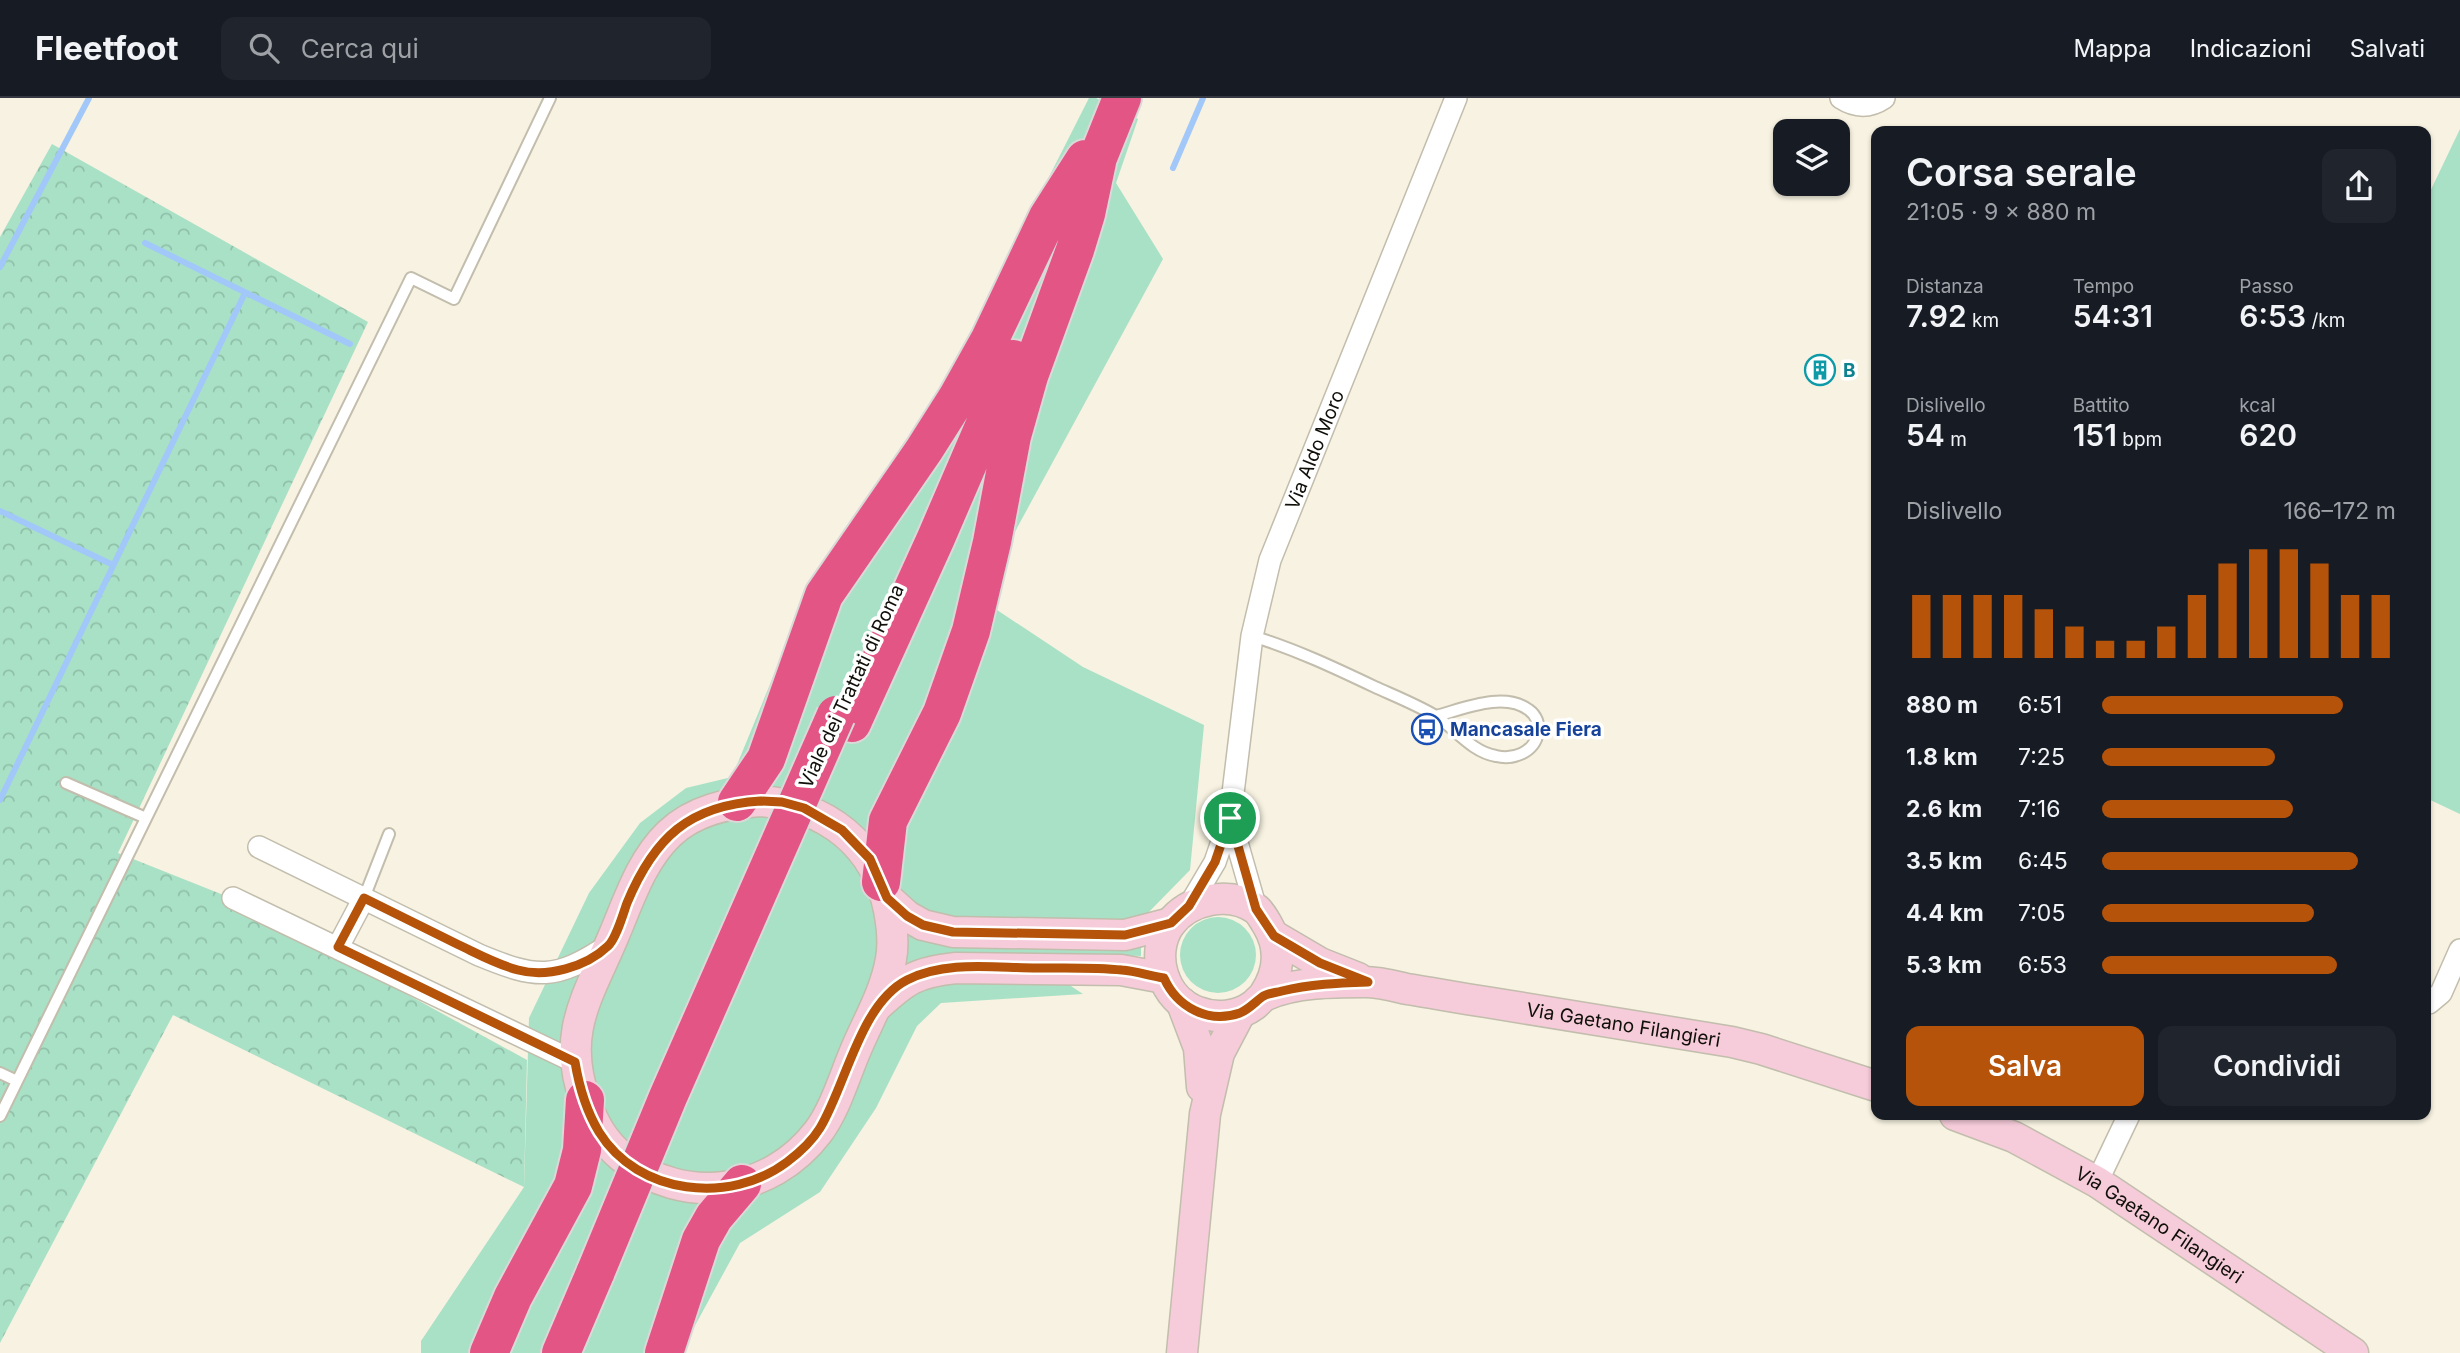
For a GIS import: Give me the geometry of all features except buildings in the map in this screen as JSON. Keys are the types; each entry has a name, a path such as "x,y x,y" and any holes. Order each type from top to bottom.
{"highway":[{"name":"Viale dei Trattati di Roma","path":"561,1353 606,1275 706,1060 844,719 942,526 1091,161 1112,98"},
{"name":"Viale dei Trattati di Roma","path":"1091,161 1122,98"},
{"path":"737,802 766,759 824,595 924,450 957,397 990,339 1048,217 1091,161"},
{"path":"884,890 888,821 942,713 971,631 992,542 1012,436 1029,376 1086,214 1091,161"},
{"path":"489,1353 513,1297 573,1186 582,1150 585,1100"},
{"path":"664,1353 701,1240 714,1217 742,1184"},
{"name":"Viale dei Trattati di Roma","path":"585,1353 606,1275"}],"street":[{"name":"Via Aldo Moro","path":"1180,915 1215,862 1230,818 1252,636 1270,559 1456,98"},
{"path":"1841,98 1865,106 1884,98"},
{"path":"737,802 782,802 804,808 842,830 870,859 884,890 893,943 891,960 873,1010 819,1130 796,1155 760,1178 719,1188 695,1189 672,1185 646,1174 612,1149 600,1134 585,1100 575,1062 578,1021 641,872 670,833 698,814 737,802"},
{"name":"Via Aldo Moro","path":"1230,818 1256,909"},
{"path":"259,847 479,955 517,970 532,973 563,969 577,965 610,945"},
{"path":"884,890 907,916 923,925 953,932 1125,935 1180,915 1210,899 1233,900 1256,909 1274,936 1277,948 1276,973 1264,995 1253,1006 1240,1013 1209,1016 1195,1011 1174,996 1164,978 1160,950 1180,915"},
{"path":"233,898 575,1062"},
{"path":"338,947 364,898"},
{"name":"Via Gaetano Filangieri","path":"1274,936 1320,963 1368,982 1732,1042 1871,1084"},
{"path":"2431,1001 2441,993 2460,950"},
{"path":"873,1010 904,982 936,970 1121,970 1164,978"},
{"name":"Via Gaetano Filangieri","path":"1264,995 1301,986 1368,982"},
{"path":"1182,1003 1199,1048 1205,1114"},
{"path":"1182,1353 1205,1114 1219,1053 1240,1013"},
{"name":"Via Gaetano Filangieri","path":"1968,1120 2014,1137 2097,1182 2354,1353"},
{"path":"2097,1182 2127,1120"}],"lane":[{"path":"0,1116 411,278 454,299 550,98"},
{"path":"1252,636 1295,649 1436,716 1469,743 1492,756 1516,757 1533,744 1537,736 1538,726 1534,714 1526,707 1511,701 1488,703 1436,716"},
{"path":"66,783 146,818"},
{"path":"364,898 389,834"},
{"path":"0,1073 17,1081"}],"green space":[{"path":"1089,98 1096,98 1138,119 1116,183 1163,259 979,598 1083,667 1204,725 1190,870 1145,916 1139,945 1141,956 1090,954 1039,965 1083,994 941,1003 917,1026 876,1108 820,1192 740,1243 680,1353 421,1353 421,1341 524,1187 529,1018 589,893 640,823 686,788 732,777 807,594 941,390"},
{"path":"2460,129 2460,814 2431,800 2431,190"},
{"path":"52,144 368,322 118,853 231,898 527,1060 524,1187 173,1015 0,1343 0,237"},
{"path":"1211,917 1225,917 1239,923 1250,934 1256,955 1253,970 1245,982 1225,993 1211,993 1197,987 1186,976 1180,962 1180,948 1186,934 1197,923"}],"waterway":[{"path":"0,267 89,98"},
{"path":"1173,168 1203,98"},
{"path":"145,243 350,344"},
{"path":"0,800 245,293"},
{"path":"0,511 111,564"}],"place":[{"name":"B","path":"1820,370"},
{"name":"Mancasale Fiera","path":"1427,729"}],"route":[{"path":"761,801 782,802 804,808 842,830 870,859 887,898 907,916 923,925 953,932 1125,935 1171,923 1189,906 1215,862 1230,818 1256,909 1274,936 1320,963 1368,982 1301,986 1264,995 1253,1006 1240,1013 1209,1016 1182,1003 1168,988 1164,978 1136,972 1074,968 956,968 919,975 904,982 873,1010 840,1088 819,1130 808,1143 784,1165 760,1178 719,1188 695,1189 672,1185 646,1174 612,1149 593,1121 575,1062 338,947 364,898 479,955 517,970 549,972 577,965 610,945 645,865 670,833 698,814 716,807 737,802 761,801"}]}
